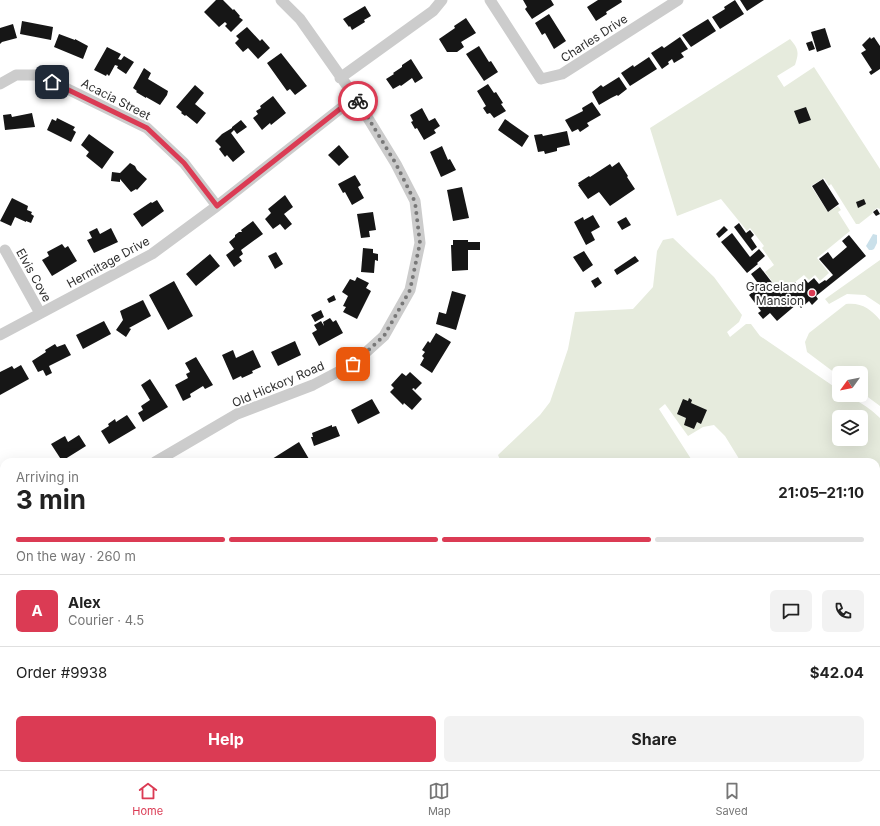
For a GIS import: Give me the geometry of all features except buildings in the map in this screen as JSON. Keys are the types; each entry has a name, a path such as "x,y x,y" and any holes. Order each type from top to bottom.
{"street":[{"name":"Old Hickory Road","path":"162,458 237,414 313,385 353,364 384,336 410,290 420,243 415,202 396,164 355,97 340,78 300,19 281,0"},
{"path":"340,78 433,11 442,0"},
{"name":"Charles Drive","path":"490,0 541,79 562,74 678,0"},
{"name":"Acacia Street","path":"0,84 16,75 39,75 147,128 184,163 217,206"},
{"name":"Hermitage Drive","path":"0,335 152,254 217,206 355,97"},
{"name":"Elvis Cove","path":"5,250 40,313"}],"shaded area":[{"path":"790,39 797,51 795,65 777,76 784,87 814,67 880,169 880,209 877,208 859,224 856,224 831,184 829,186 824,178 811,186 828,212 838,206 841,210 838,212 850,231 817,258 829,273 820,281 815,275 809,280 804,275 781,293 765,272 774,265 762,248 764,246 750,228 747,231 721,199 677,216 650,128"},
{"path":"673,238 714,277 742,315 739,322 727,332 730,337 746,324 751,324 760,336 832,385 832,402 858,402 880,418 880,458 739,458 725,436 714,425 703,427 688,436 665,404 659,409 690,458 499,458 498,455 540,415 550,402 568,349 575,312 633,309 653,287 657,251 663,240"},
{"path":"880,260 880,305 865,295 847,294 829,304 825,299"},
{"path":"846,304 861,305 880,320 880,406 868,397 868,366 832,366 832,371 807,352 805,342 809,333"}],"water":[{"path":"873,234 877,235 877,243 874,249 869,250 866,246"}],"way so far":[{"path":"353,364 384,336 410,290 420,243 415,202 396,164 358,101"}],"place":[{"name":"Graceland Mansion","path":"812,293"}],"route":[{"path":"52,82 147,128 184,163 217,206 355,97 358,101"}]}
